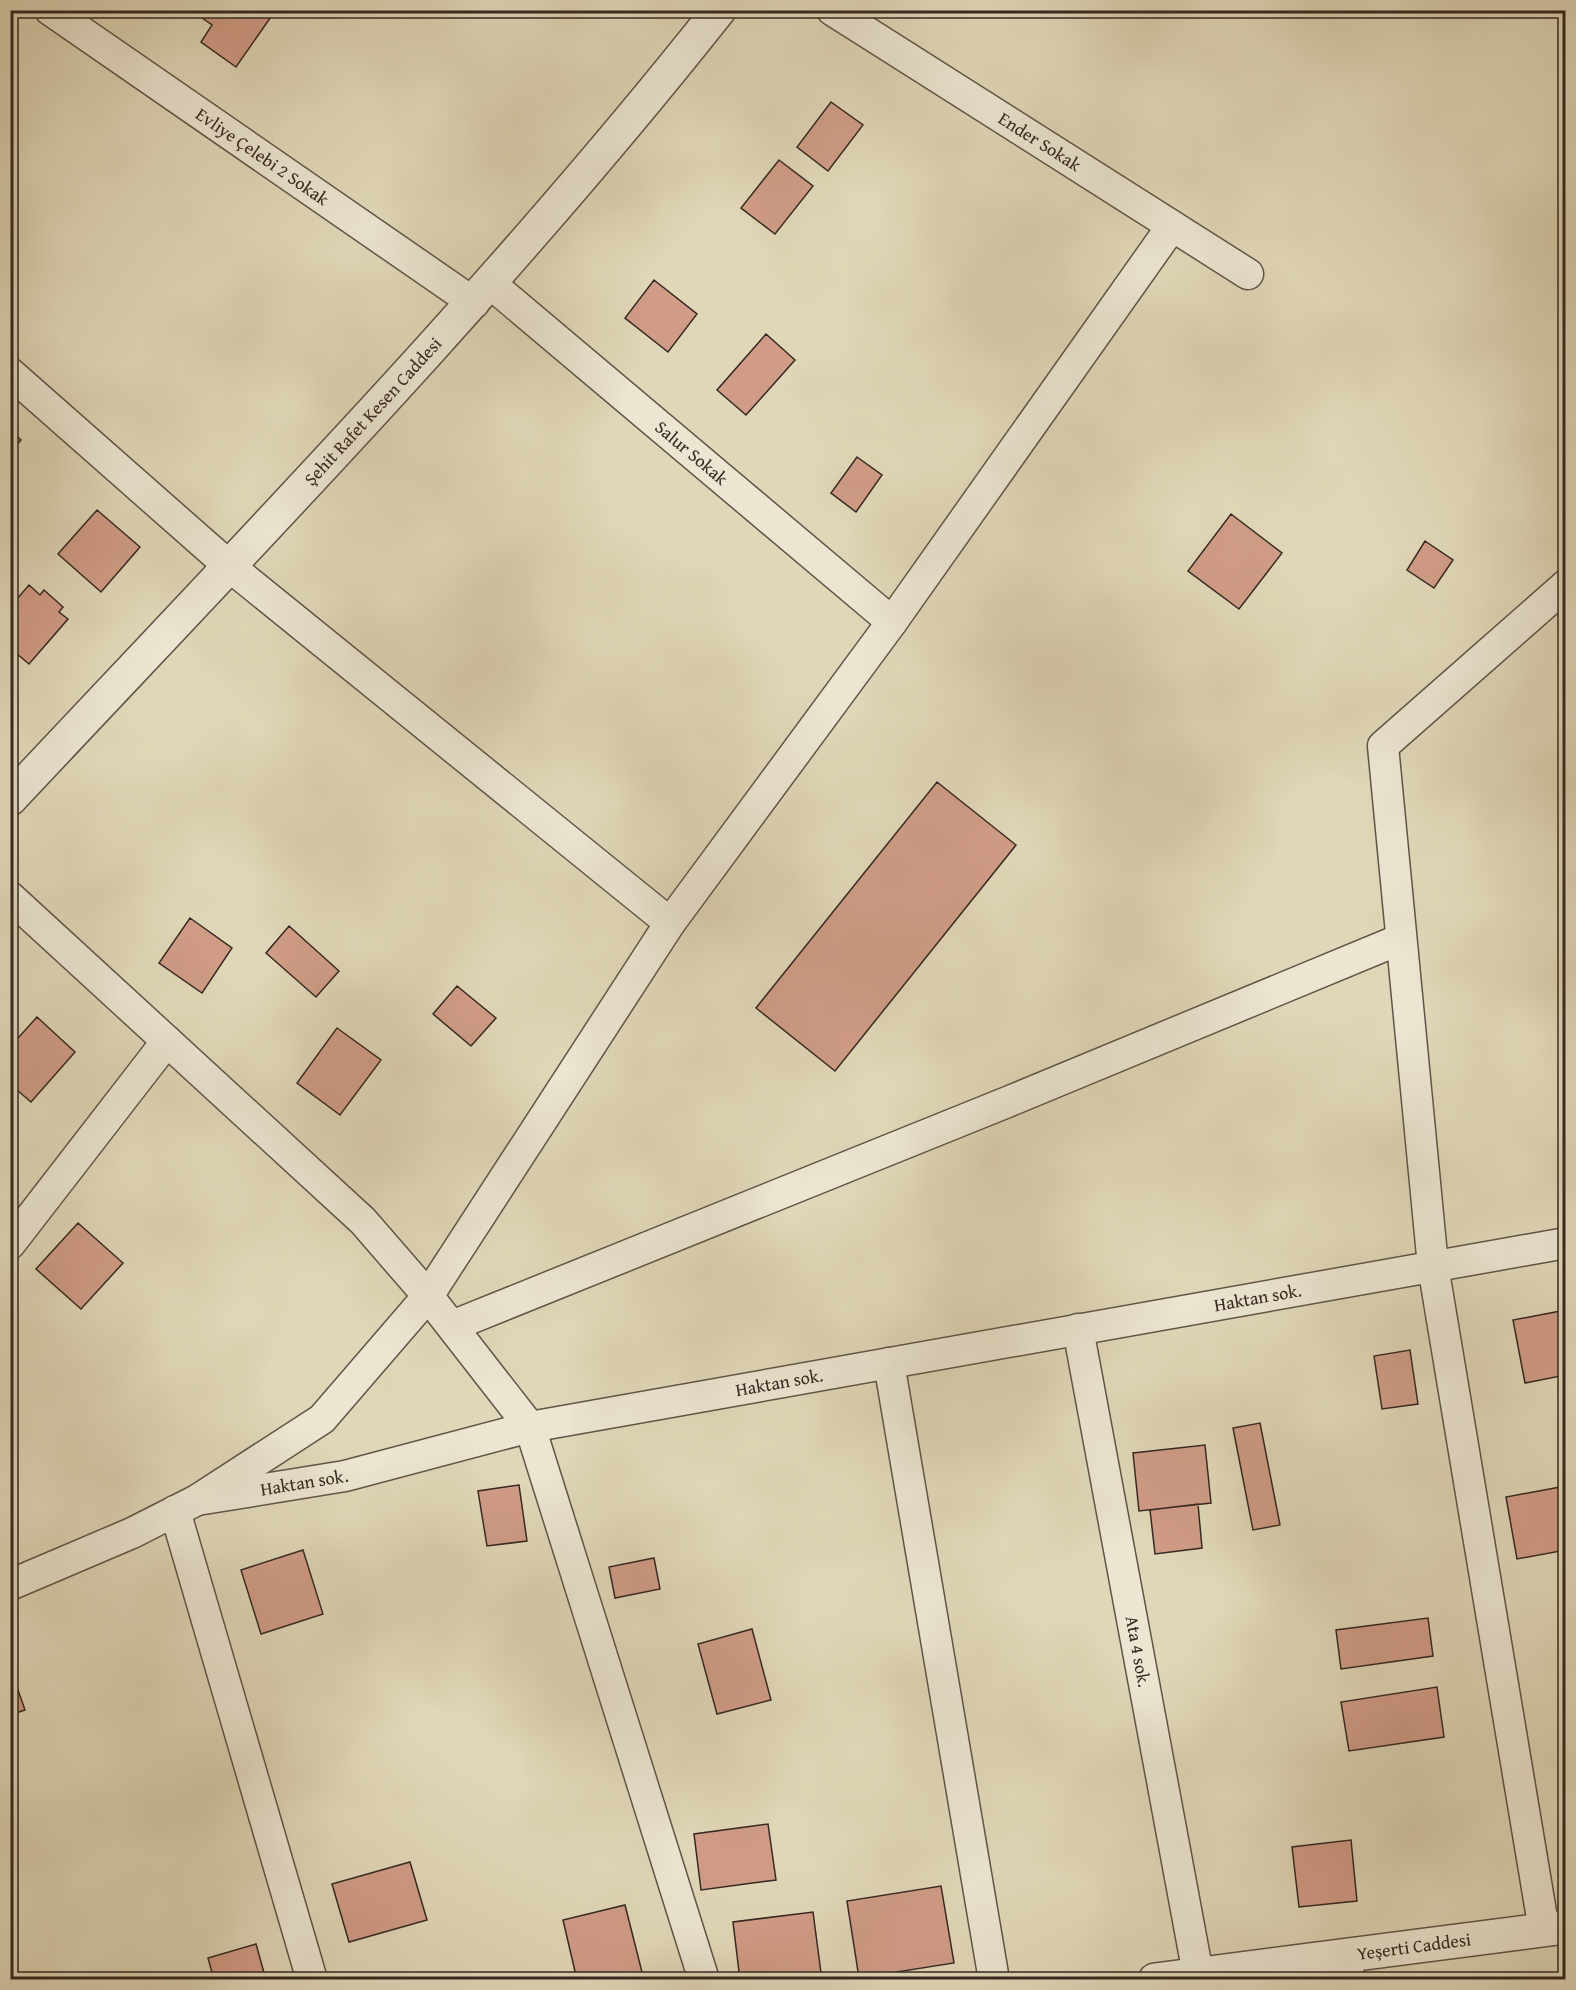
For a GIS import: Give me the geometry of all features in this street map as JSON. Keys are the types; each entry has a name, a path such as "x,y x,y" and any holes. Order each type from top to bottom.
{"street":[{"name":"Evliye Çelebi 2 Sokak","path":"50,10 482,293"},
{"name":"Şehit Rafet Kesen Caddesi","path":"10,799 482,293 611,144 719,10"},
{"name":"Ender Sokak","path":"832,10 1248,274"},
{"path":"312,1980 186,1505 322,1419 428,1296 670,923 892,622 1172,226"},
{"name":"Salur Sokak","path":"482,293 892,622"},
{"path":"10,373 229,566 670,923"},
{"path":"1555,1929 1433,1266 1383,746 1566,585"},
{"path":"10,897 363,1221 428,1296 530,1427 704,1980"},
{"path":"452,1326 1401,939"},
{"path":"10,1244 167,1041"},
{"name":"Haktan sok.","path":"10,1585 132,1533 186,1505 345,1476 530,1427 1566,1243"},
{"name":"Ata 4 sok.","path":"1078,1329 1198,1974"},
{"path":"890,1363 994,1980"},
{"name":"Yeşerti Caddesi","path":"1155,1980 1198,1974 1347,1967 1555,1929"}],"building":[{"path":"191,10 275,11 236,67 201,42 212,25"},
{"path":"831,102 863,125 828,171 797,147"},
{"path":"779,160 813,186 775,234 741,208"},
{"path":"654,280 697,314 668,352 625,318"},
{"path":"766,334 795,360 746,415 717,390"},
{"path":"10,430 21,440 10,453"},
{"path":"857,457 882,475 856,512 831,493"},
{"path":"97,510 140,547 101,592 58,554"},
{"path":"1231,514 1282,553 1239,609 1188,571"},
{"path":"1425,541 1453,560 1434,588 1407,570"},
{"path":"29,585 40,595 44,590 63,607 59,612 68,619 29,664 10,648 10,607"},
{"path":"937,782 1016,845 835,1071 756,1008"},
{"path":"190,918 232,948 202,993 159,963"},
{"path":"289,926 339,971 316,997 266,953"},
{"path":"457,986 496,1018 471,1046 433,1014"},
{"path":"37,1017 75,1052 31,1102 10,1084 10,1047"},
{"path":"337,1028 381,1060 340,1115 297,1083"},
{"path":"78,1223 123,1263 81,1309 36,1269"},
{"path":"1566,1310 1566,1375 1525,1383 1513,1320"},
{"path":"1410,1350 1418,1404 1382,1409 1374,1356"},
{"path":"1260,1423 1280,1525 1253,1530 1233,1428"},
{"path":"1205,1445 1211,1503 1139,1511 1133,1453"},
{"path":"519,1485 527,1541 487,1546 478,1491"},
{"path":"1566,1486 1566,1550 1517,1559 1506,1497"},
{"path":"1198,1504 1202,1548 1155,1554 1150,1510"},
{"path":"303,1550 323,1614 261,1634 241,1570"},
{"path":"654,1558 660,1589 615,1598 609,1567"},
{"path":"1428,1618 1433,1656 1341,1669 1336,1630"},
{"path":"752,1629 771,1700 717,1714 698,1644"},
{"path":"10,1667 25,1710 10,1715"},
{"path":"1437,1687 1444,1737 1349,1751 1341,1702"},
{"path":"768,1824 776,1880 701,1890 694,1834"},
{"path":"1351,1840 1357,1901 1299,1907 1292,1847"},
{"path":"410,1862 427,1920 349,1942 332,1884"},
{"path":"941,1886 954,1963 859,1978 847,1901"},
{"path":"625,1905 644,1980 577,1980 563,1920"},
{"path":"813,1912 821,1973 770,1980 740,1980 733,1922"},
{"path":"256,1944 266,1980 214,1980 208,1958"}]}
